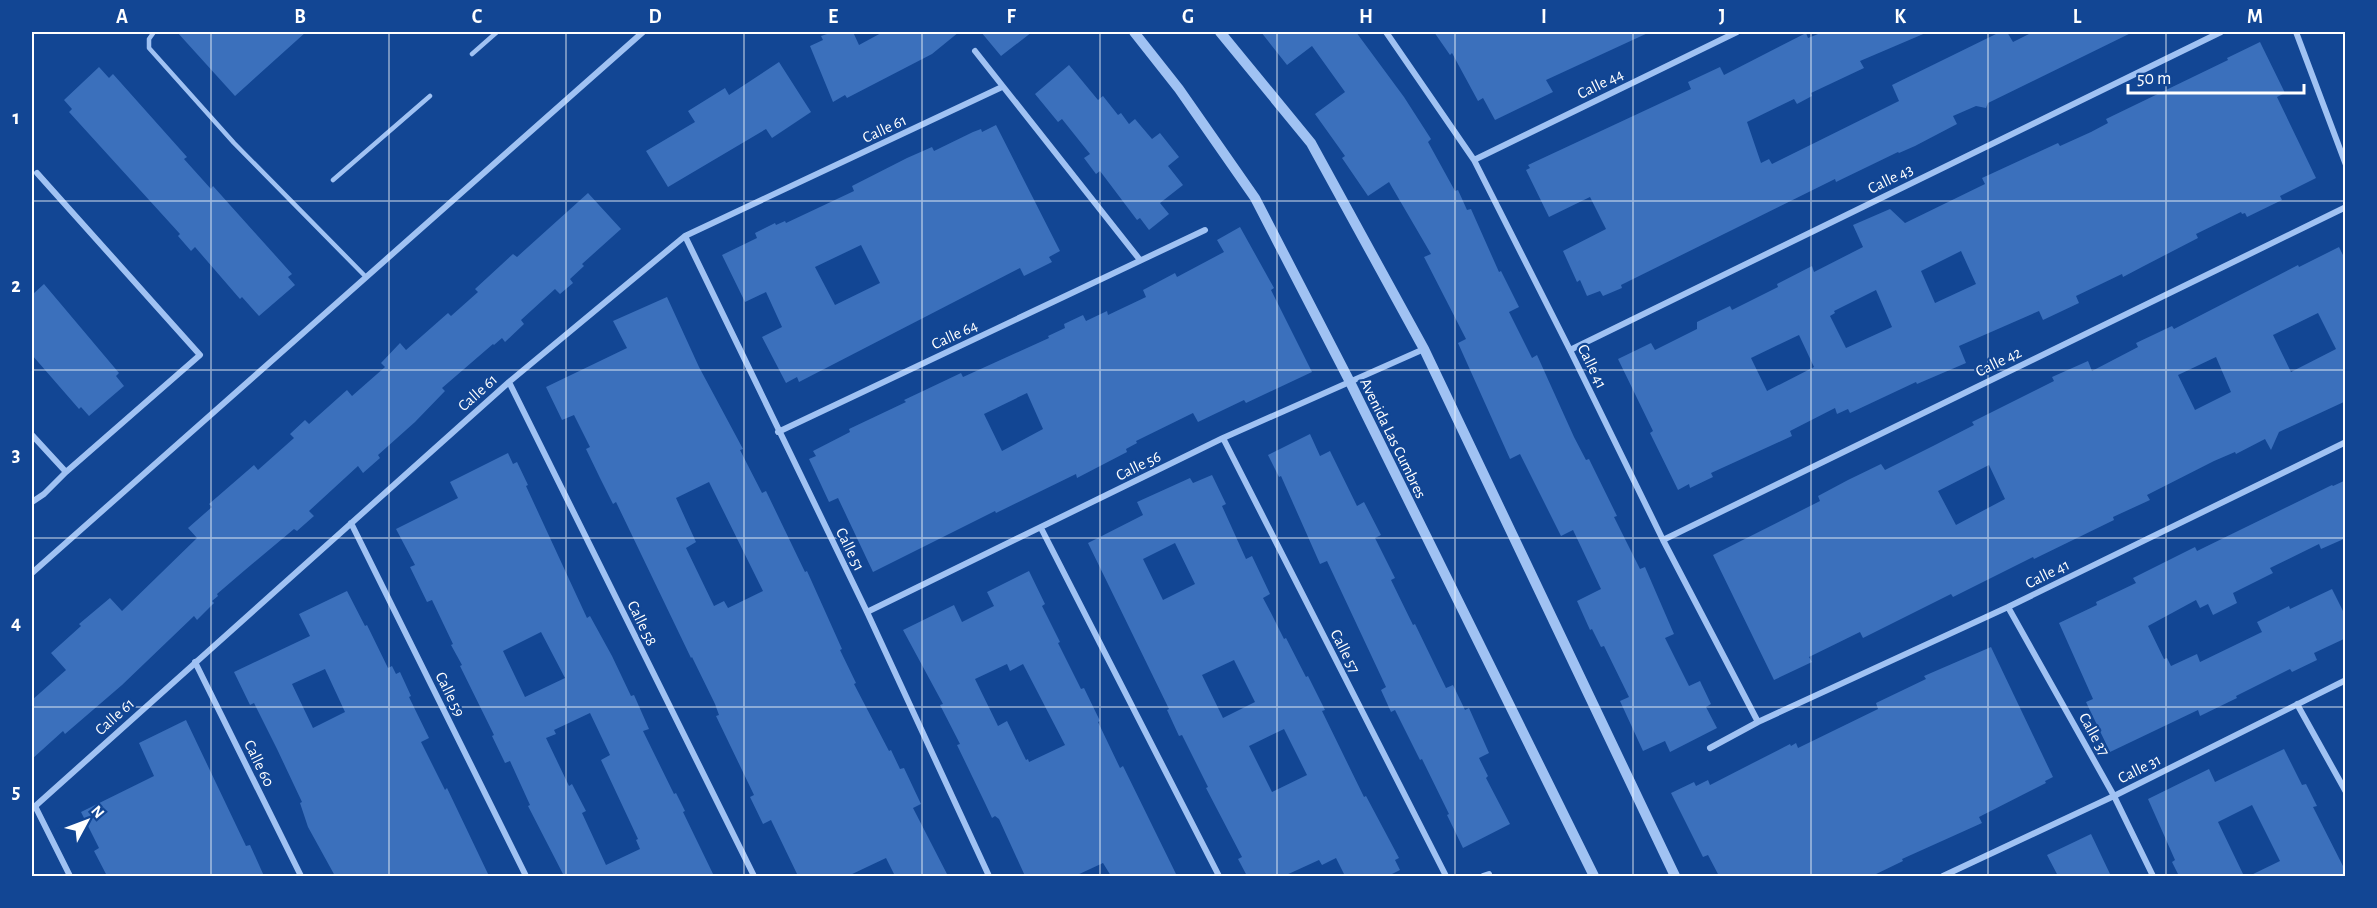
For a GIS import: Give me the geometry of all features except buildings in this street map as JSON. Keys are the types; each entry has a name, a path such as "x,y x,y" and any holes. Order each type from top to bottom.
{"street":[{"path":"32,573 643,32"},
{"name":"Avenida Las Cumbres","path":"1134,32 1179,89 1255,198 1350,382 1594,876"},
{"path":"1220,32 1311,142 1424,349 1675,876"},
{"name":"Calle 41","path":"1386,32 1474,160 1663,540 1758,722"},
{"name":"Calle 44","path":"1474,160 1737,32"},
{"name":"Calle 43","path":"1570,350 2221,32"},
{"path":"2296,32 2346,165"},
{"path":"975,51 1140,260"},
{"name":"Calle 61","path":"33,808 509,382 685,236 1002,87"},
{"path":"32,502 44,494 200,355 37,172"},
{"name":"Calle 42","path":"1663,540 2346,207"},
{"name":"Calle 64","path":"778,432 1205,230"},
{"name":"Calle 51","path":"685,236 867,612 989,876"},
{"name":"Calle 56","path":"867,612 1223,438 1424,349"},
{"name":"Calle 58","path":"509,382 754,876"},
{"path":"32,435 66,472"},
{"name":"Calle 57","path":"1223,438 1446,876"},
{"name":"Calle 41","path":"1710,748 1758,722 2008,607 2346,442"},
{"name":"Calle 59","path":"351,523 526,876"},
{"path":"1041,528 1219,876"},
{"name":"Calle 37","path":"2008,607 2114,796 2153,876"},
{"name":"Calle 60","path":"195,662 301,876"},
{"name":"Calle 31","path":"1943,876 2114,796 2346,680"},
{"path":"2297,704 2346,792"},
{"path":"33,808 70,876"}],"lane":[{"path":"154,32 149,39 149,48 234,143 366,277"},
{"path":"472,54 497,32"},
{"path":"333,180 430,96"}]}
